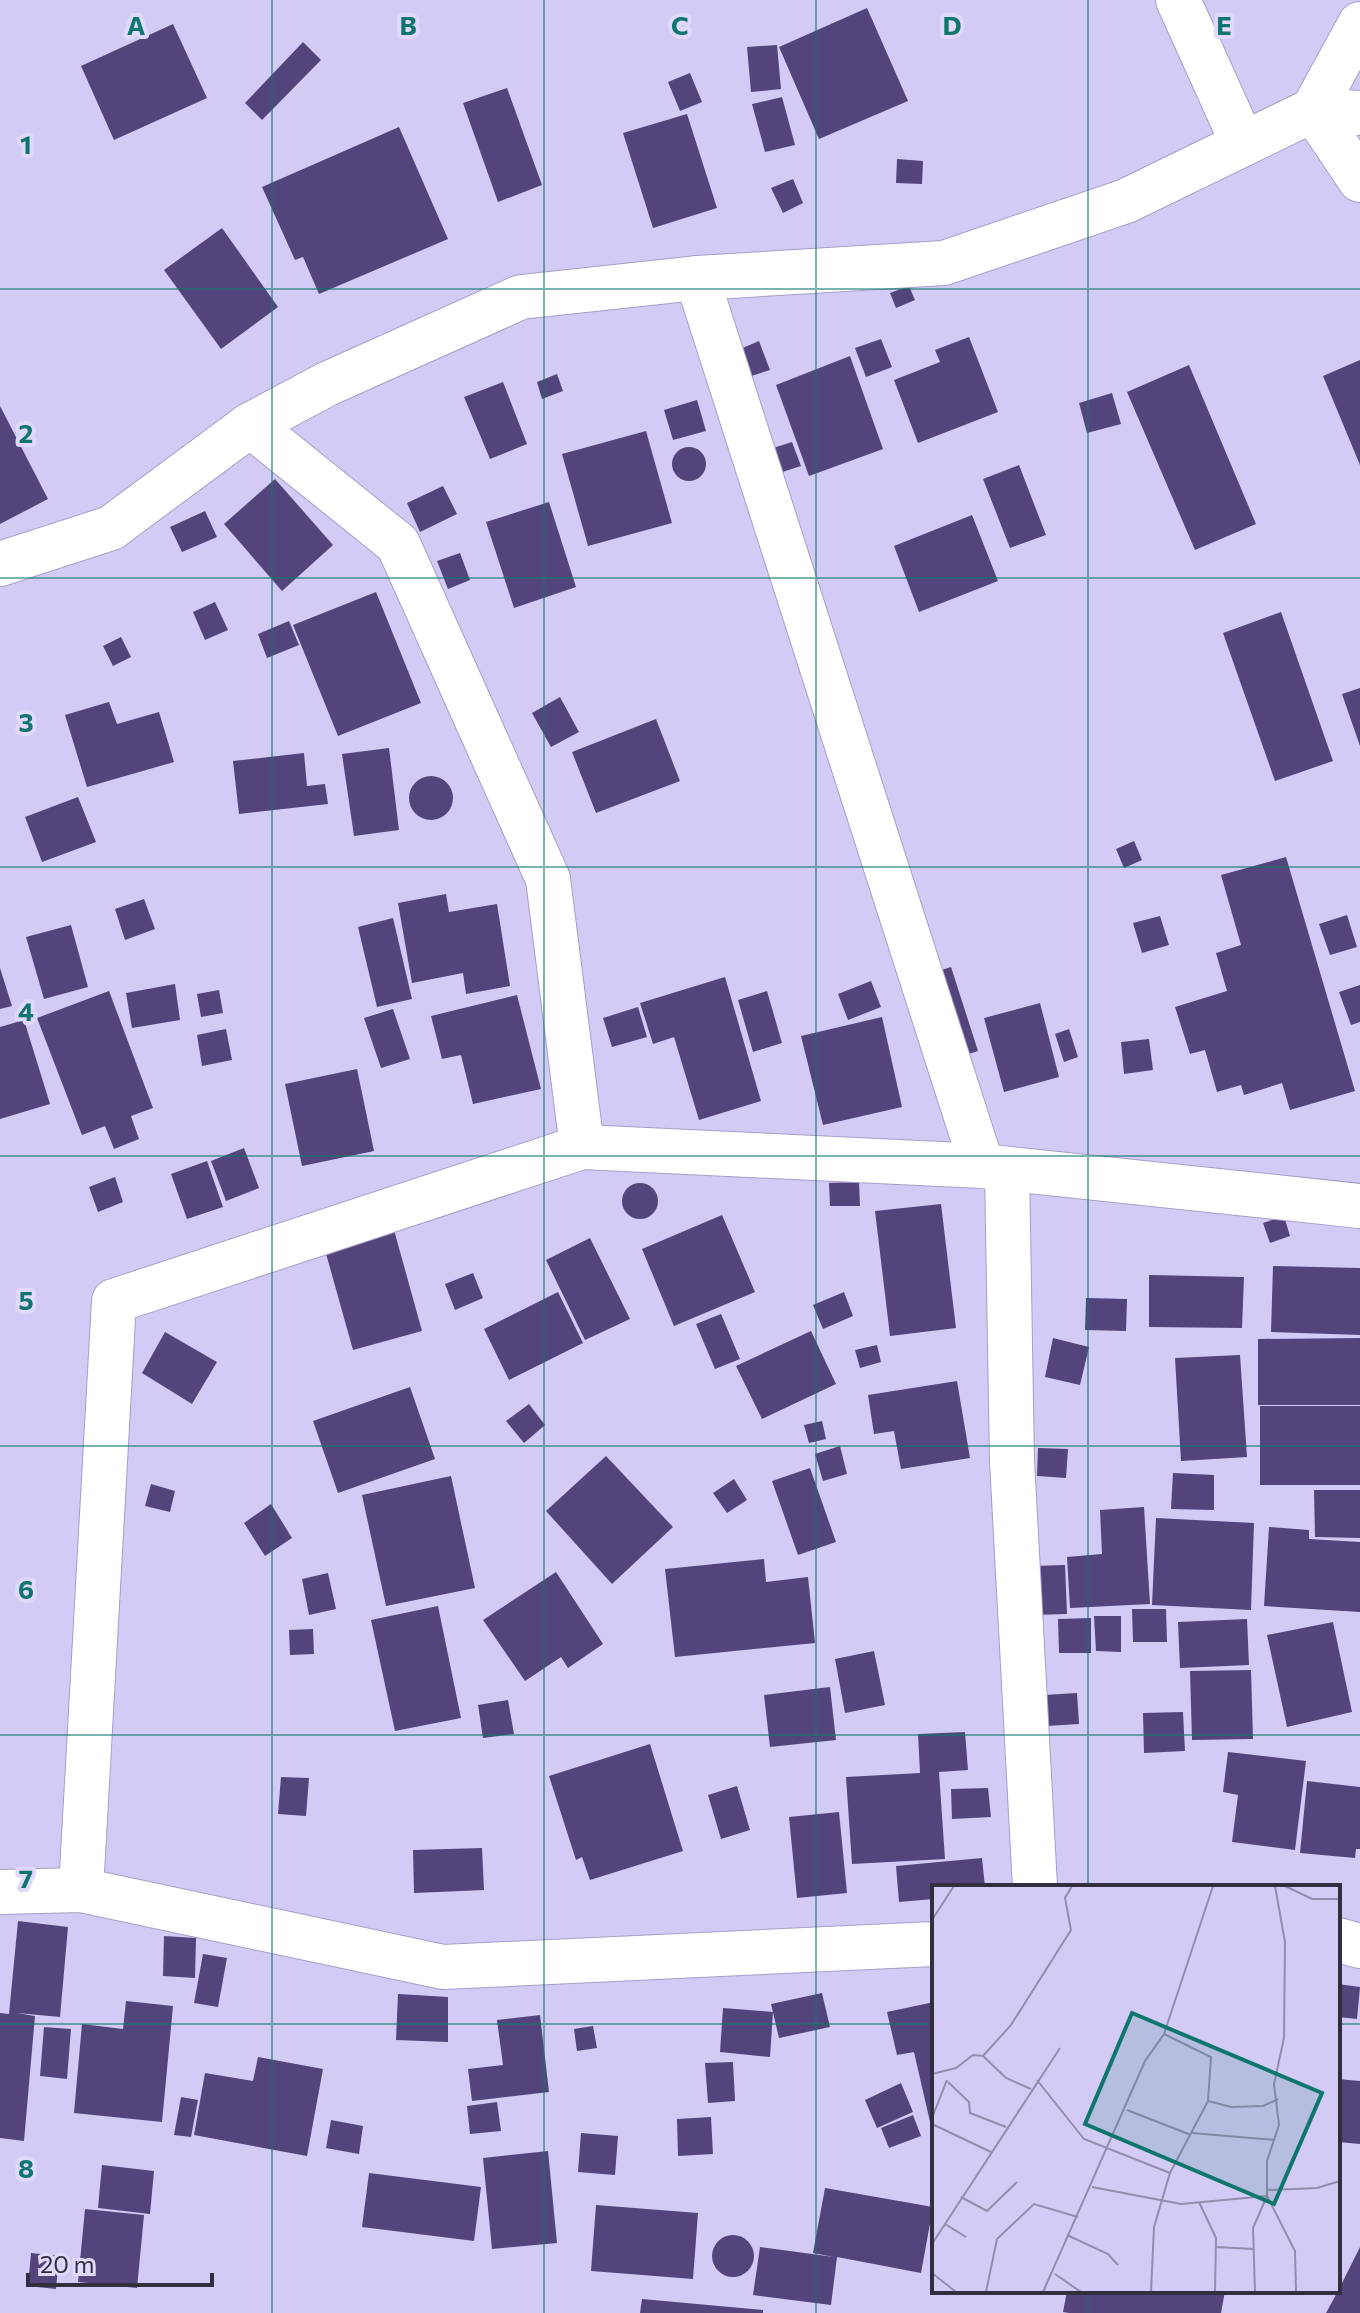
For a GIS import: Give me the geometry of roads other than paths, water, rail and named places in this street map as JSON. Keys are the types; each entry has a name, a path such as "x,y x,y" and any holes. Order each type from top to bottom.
{"street":[{"path":"1178,0 1243,144"},
{"path":"1313,110 1360,24"},
{"path":"1313,110 1360,180"},
{"path":"0,564 111,528 250,425 327,384 521,297 697,278 944,263 1126,201 1313,110 1360,113"},
{"path":"697,278 994,1168 1035,1885"},
{"path":"250,425 398,544 548,879 582,1147"},
{"path":"81,1890 114,1301 582,1147 994,1168 1360,1206"},
{"path":"0,1892 81,1890 443,1967 932,1944"},
{"path":"1340,1941 1360,1946"}]}
